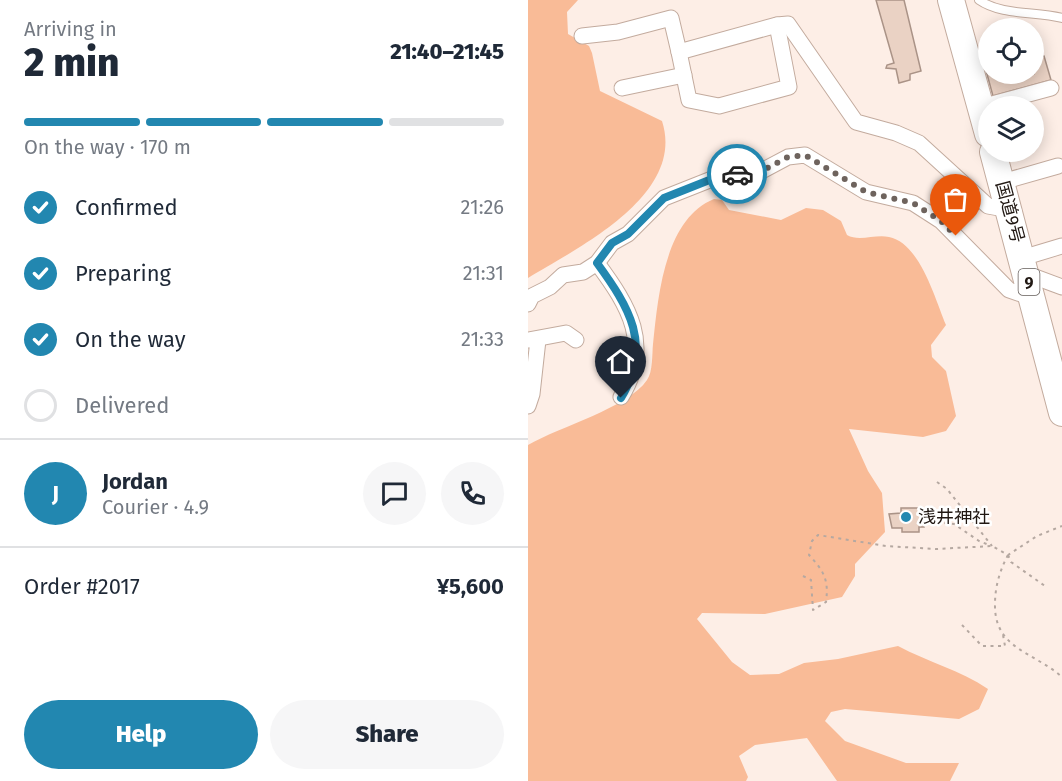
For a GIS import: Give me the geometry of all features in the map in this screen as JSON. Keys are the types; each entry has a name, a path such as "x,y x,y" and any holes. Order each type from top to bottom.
{"highway":[{"path":"951,0 978,96"},
{"name":"国道9号","path":"996,162 1062,413"}],"street":[{"path":"582,36 618,32 670,18 689,100 719,106 789,87 777,25"},
{"path":"679,52 788,24 856,122 920,142 988,206 1010,210"},
{"path":"622,88 684,75"},
{"path":"1022,96 1051,88"},
{"path":"528,304 532,296 550,287 567,273 583,272 597,263 612,243 628,234 664,198 722,175 756,174 788,157 805,155 866,192 913,203 941,221 1010,290 1062,246"},
{"path":"1002,182 1058,166"},
{"path":"597,263 618,292 632,317 634,360 630,380 621,398"},
{"path":"1028,277 1062,287"},
{"path":"528,406 532,394 533,340 561,333 576,340"}],"lane":[{"path":"979,0 1016,12 1045,13 1062,18"}],"path":[{"path":"937,482 947,489 992,546"},
{"path":"922,521 954,524 979,541 1008,555 1011,562 1045,586"},
{"path":"962,625 982,646 1005,646 996,624 995,602 997,581 1008,555 1037,536 1062,526"},
{"path":"802,576 811,580 813,610 826,602 828,584 824,570 809,555 812,541 818,535 886,546 936,549 992,546"},
{"path":"1002,635 1016,647 1062,677"}],"shaded area":[{"path":"528,0 578,0 567,12 568,34 589,46 600,91 662,121 665,148 658,172 644,195 623,216 574,251 528,278"},
{"path":"714,199 722,200 729,210 781,220 806,208 823,210 841,221 847,235 857,238 889,237 900,241 918,261 946,325 931,345 932,357 946,371 956,416 946,431 923,437 849,429 868,471 882,493 885,532 855,564 855,576 842,597 765,614 702,613 697,619 732,662 750,675 779,674 804,663 838,659 898,646 988,689 979,709 959,719 845,709 831,712 825,721 845,741 906,763 959,763 950,781 837,781 807,738 755,745 739,756 748,777 746,781 528,781 528,445 610,408 638,390 647,380 651,368 661,283 674,242 684,224 697,209"}],"building":[{"path":"876,0 904,0 921,71 910,74 910,80 899,83 896,69 886,68 887,65 894,63"},
{"path":"1044,56 1051,80 1044,82"},
{"path":"990,84 1036,84 993,96"},
{"name":"浅井神社","path":"901,508 921,508 924,527 919,527 919,532 902,532 902,528 892,528 889,514 901,513"}],"way so far":[{"path":"737,174 756,174 788,157 805,155 866,192 913,203 941,221 956,236"}],"place":[{"name":"浅井神社","path":"906,517"}],"route":[{"path":"621,398 632,373 634,360 632,317 626,304 597,263 612,243 628,234 664,198 722,175 737,174"}]}
